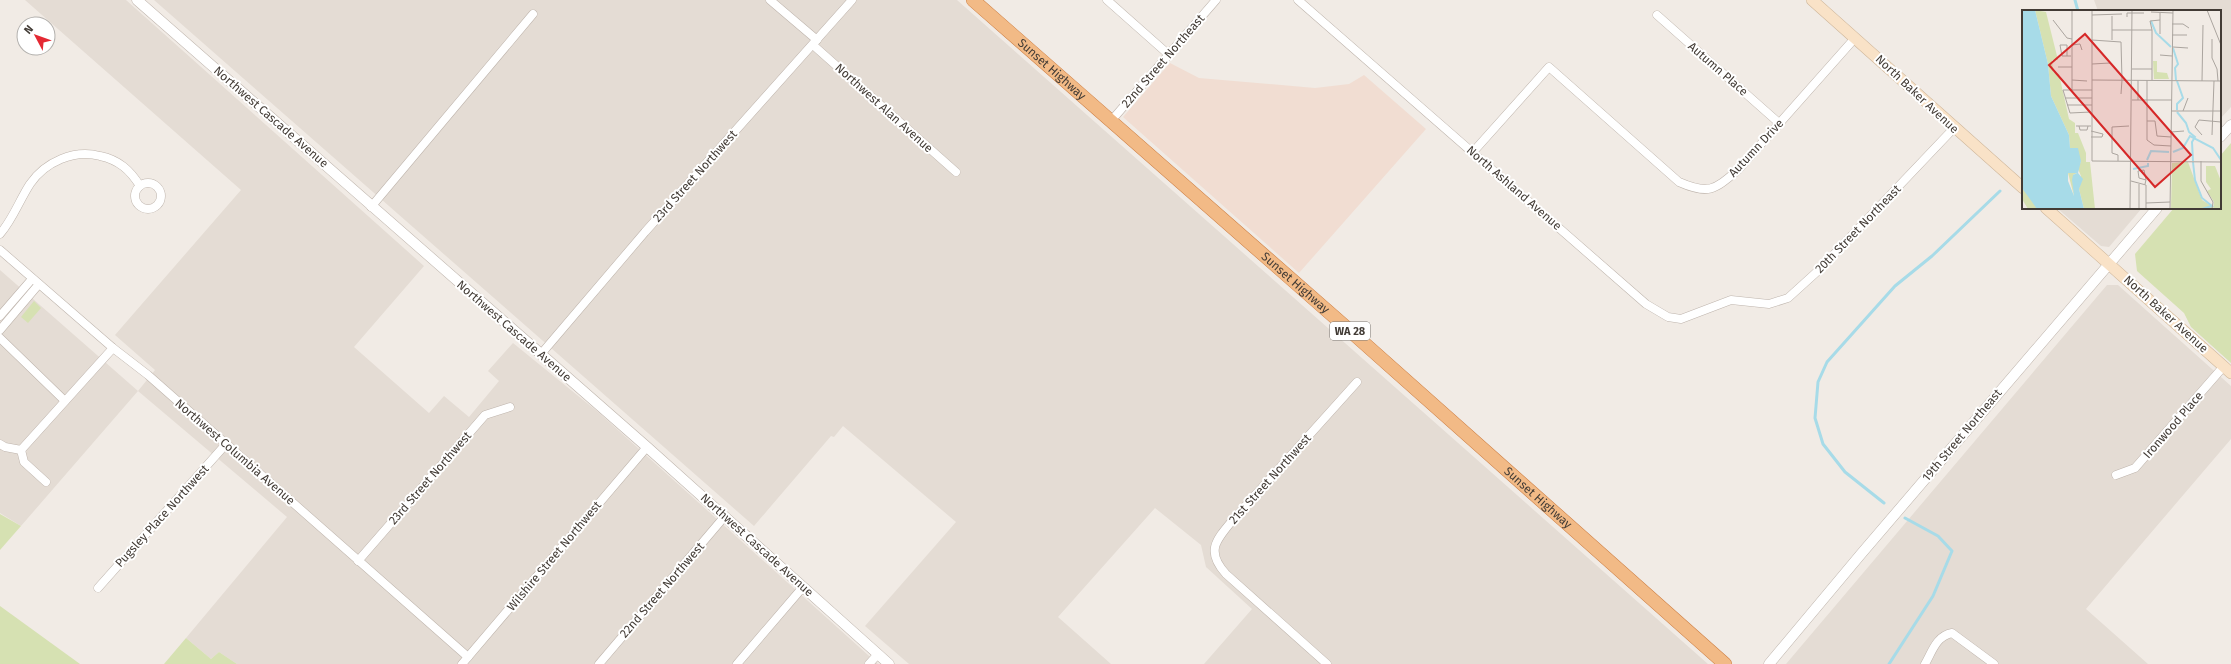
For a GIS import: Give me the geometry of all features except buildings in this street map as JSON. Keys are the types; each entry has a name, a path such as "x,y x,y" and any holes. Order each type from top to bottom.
{"highway":[{"name":"Sunset Highway","path":"973,0 1356,336 1725,664"}],"main road":[{"name":"North Baker Avenue","path":"1812,0 1893,70 1954,128 2022,187"},
{"name":"North Baker Avenue","path":"2047,209 2227,370"}],"street":[{"name":"Northwest Cascade Avenue","path":"137,0 371,207 647,447 889,664"},
{"name":"Northwest Alan Avenue","path":"770,0 956,172"},
{"name":"23rd Street Northwest","path":"541,354 645,232 852,0"},
{"path":"1107,0 1168,54"},
{"name":"22nd Street Northeast","path":"1111,122 1216,0"},
{"name":"North Ashland Avenue","path":"1298,0 1657,312 1668,317 1681,319 1731,300 1749,302"},
{"path":"371,207 533,14"},
{"name":"Autumn Place","path":"1657,15 1779,123"},
{"name":"Autumn Drive","path":"1473,152 1548,67 1679,182 1698,190 1718,187 1743,164 1855,38"},
{"path":"2221,136 2231,125"},
{"name":"20th Street Northeast","path":"1749,302 1769,304 1778,303 1800,289 1954,128"},
{"path":"0,234 11,221 30,184 44,168 60,159 75,154 93,154 112,159 126,167 140,186"},
{"name":"19th Street Northeast","path":"1769,664 2156,209"},
{"name":"Northwest Columbia Avenue","path":"0,250 113,348 148,375 468,657"},
{"path":"0,316 32,279"},
{"path":"0,330 39,284"},
{"path":"0,338 65,401"},
{"path":"20,450 113,348"},
{"name":"Ironwood Place","path":"2116,475 2135,468 2227,370"},
{"name":"21st Street Northwest","path":"1327,664 1233,582 1220,567 1214,556 1214,551 1220,537 1357,382"},
{"name":"23rd Street Northwest","path":"358,561 485,415 510,407"},
{"path":"0,444 5,447 20,450"},
{"name":"Pugsley Place Northwest","path":"98,588 226,444"},
{"name":"Wilshire Street Northwest","path":"462,664 647,447"},
{"path":"20,450 24,462 46,482"},
{"name":"22nd Street Northwest","path":"599,664 725,516"},
{"path":"738,664 803,587"},
{"path":"1925,664 1933,646 1946,634 1952,633 1994,664"},
{"path":"869,664 878,654"}],"shaded area":[{"path":"25,0 126,0 424,266 354,347 429,413 444,396 469,417 499,381 488,371 513,343 598,412 878,664 237,664 219,652 211,659 186,638 287,517 138,391 155,370 115,335 241,190 56,27 56,16 43,16"},
{"path":"154,0 957,0 1708,664 1204,664 1252,609 1206,567 1201,545 1155,508 1058,617 1111,664 909,664 865,626 956,522 843,426 834,437 831,436 754,526"},
{"path":"2094,0 2231,0 2231,107 2221,118 2221,10 2098,10"},
{"path":"1170,63 1199,78 1315,88 1349,84 1364,75 1426,129 1299,273 1123,117"},
{"path":"2058,209 2141,209 2109,247 2101,246"},
{"path":"0,270 138,391 21,526 0,513"},
{"path":"2107,285 2118,285 2231,386 2231,439 2086,609 2148,664 1786,664"}],"green space":[{"path":"2231,143 2231,363 2191,327 2184,313 2137,271 2135,254 2173,209 2221,209 2221,155"},
{"path":"34,301 41,308 28,323 21,317"},
{"path":"0,514 21,526 0,550"},
{"path":"0,606 80,664 0,664"},
{"path":"186,638 211,659 219,652 237,664 164,664"}],"waterway":[{"path":"2075,0 2078,10"},
{"path":"1884,503 1845,472 1823,444 1815,418 1818,382 1827,362 1895,286 1932,256 2000,191"},
{"path":"1889,664 1933,596 1952,551 1938,536 1905,518"}]}
